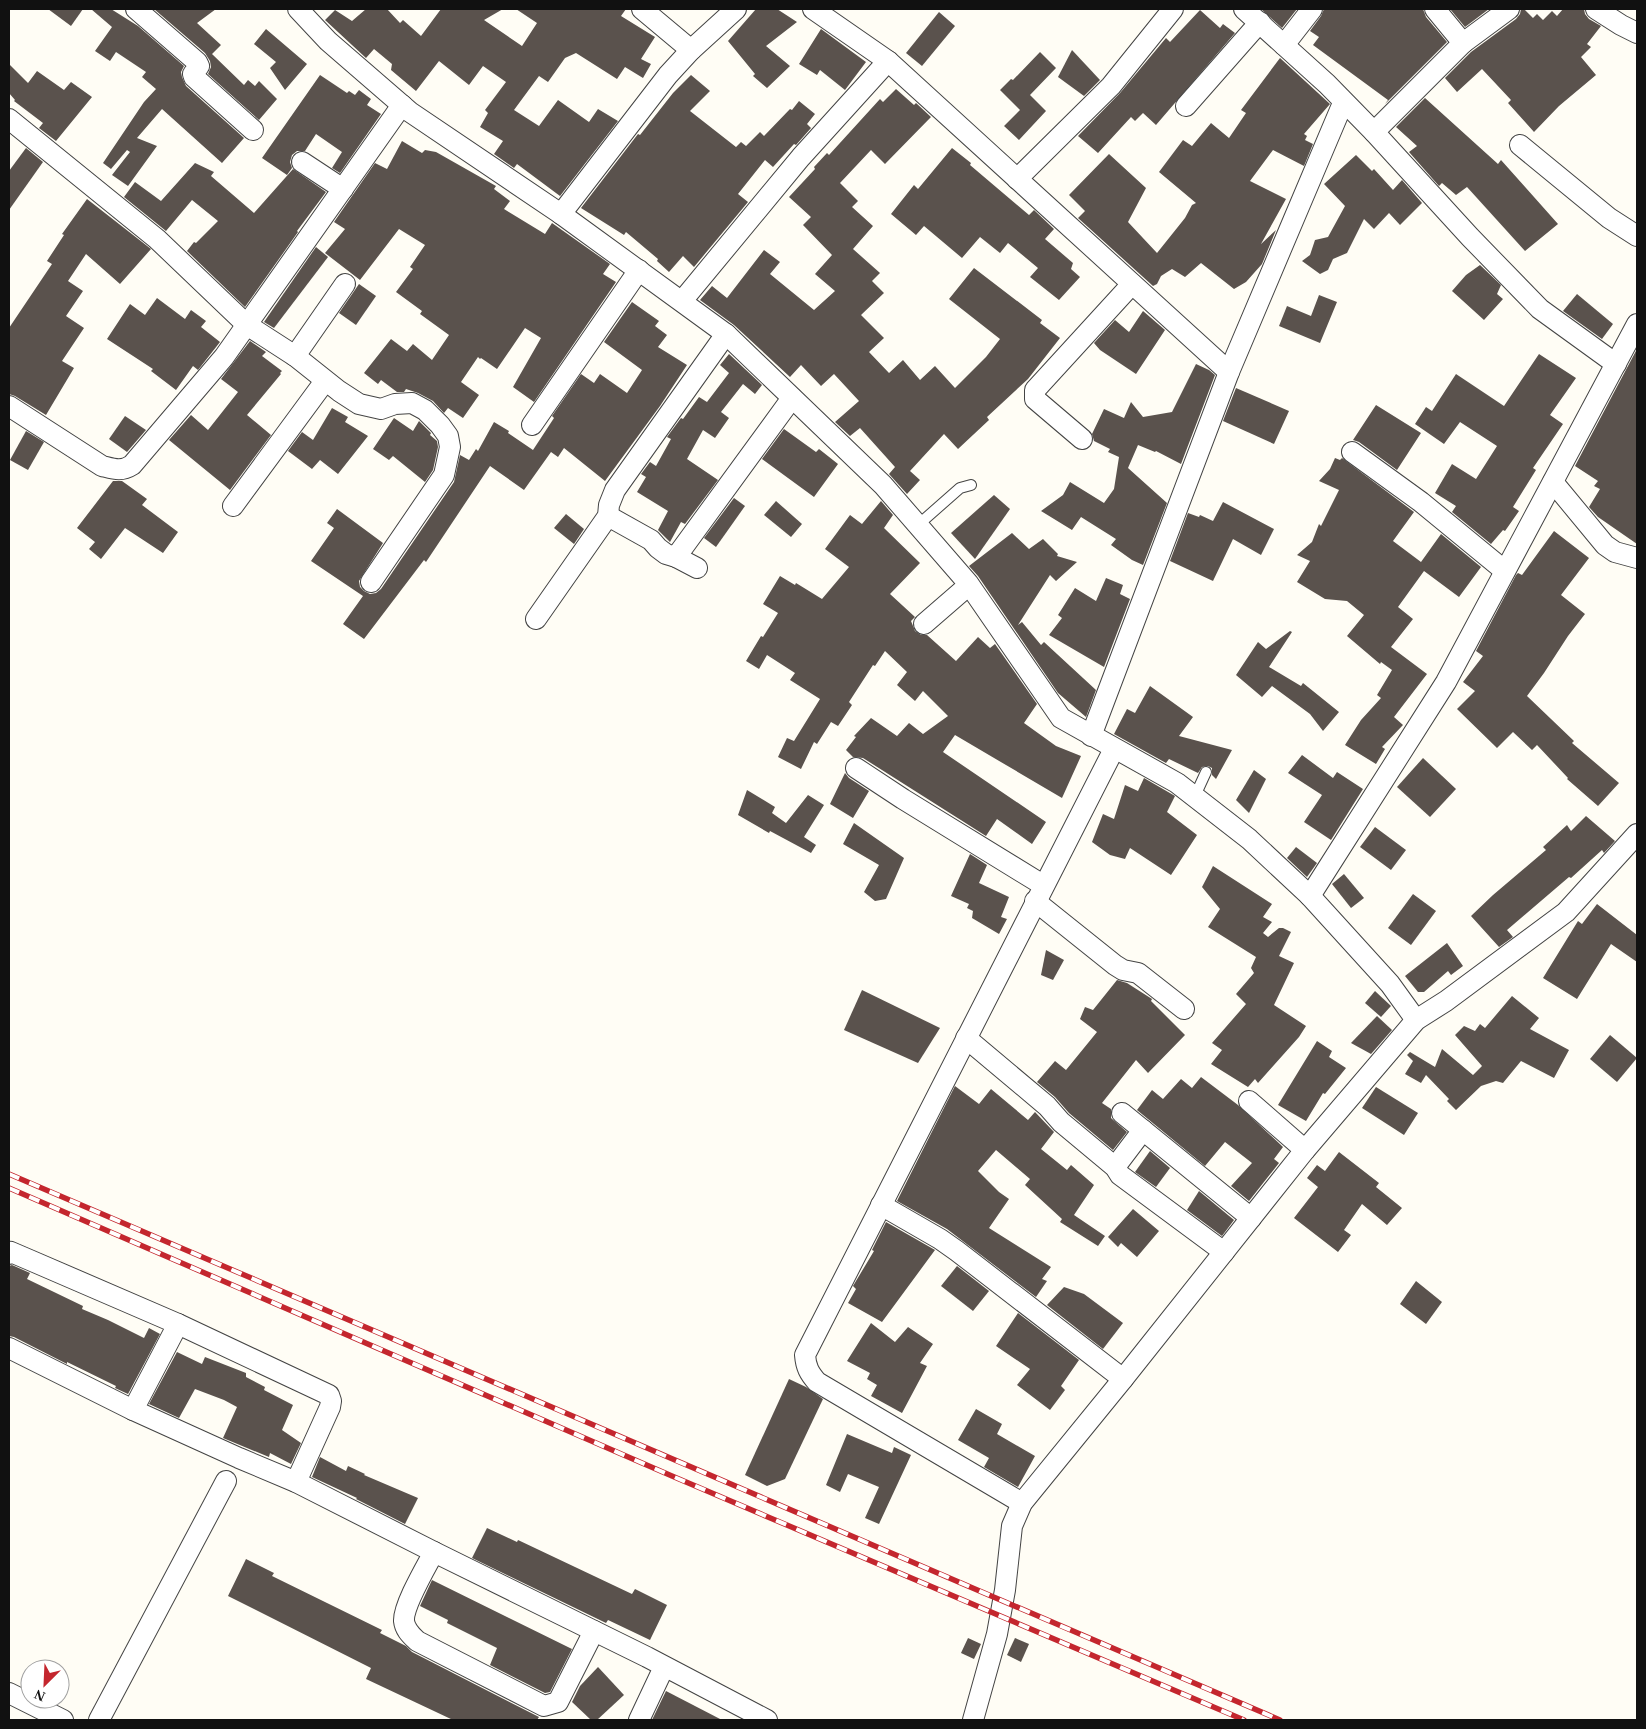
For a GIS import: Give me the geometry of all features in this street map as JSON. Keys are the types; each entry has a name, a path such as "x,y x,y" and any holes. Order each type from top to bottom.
{"street":[{"path":"298,9 328,41 402,105 561,214 726,334 883,486 918,525 969,585 1061,718 1177,783 1249,839 1310,896 1390,984 1416,1020"},
{"path":"642,9 691,50"},
{"path":"561,214 668,75 691,50 736,9"},
{"path":"812,9 888,61 1229,372"},
{"path":"1017,179 1111,86 1173,9"},
{"path":"1244,9 1327,84 1540,309 1616,364"},
{"path":"1284,46 1312,9"},
{"path":"1435,9 1463,42"},
{"path":"1374,132 1463,42 1510,9"},
{"path":"1596,9 1637,33"},
{"path":"144,11 197,62 199,66 193,74 194,77 253,130"},
{"path":"1186,106 1260,22"},
{"path":"682,301 801,157 888,61"},
{"path":"1091,736 1229,372 1343,103"},
{"path":"9,406 102,466 118,470 132,465 224,357 402,105"},
{"path":"9,119 157,239 246,325 295,356 324,381 359,404 381,409 395,404 412,403 425,410 440,425 448,436 450,453 444,475 371,582"},
{"path":"1520,145 1609,218 1637,236"},
{"path":"302,162 343,189"},
{"path":"532,425 639,270"},
{"path":"295,356 345,284"},
{"path":"1082,439 1035,399 1035,390 1132,284"},
{"path":"1310,896 1446,682 1637,324"},
{"path":"536,619 608,516 609,505 615,490 726,334"},
{"path":"233,506 324,381"},
{"path":"676,557 792,398"},
{"path":"1352,452 1421,502 1505,571"},
{"path":"1553,482 1605,545 1615,552 1637,558"},
{"path":"608,516 651,540 666,554 697,568"},
{"path":"924,624 969,585"},
{"path":"1022,1503 817,1382 806,1367 805,1356 1114,748"},
{"path":"856,768 1039,893 1115,965 1123,970 1138,973 1184,1009"},
{"path":"973,1720 1001,1615 1012,1526 1022,1503 1305,1150 1416,1020 1446,1001 1566,912 1637,834"},
{"path":"966,1038 1047,1106 1061,1122 1115,1167 1120,1175 1224,1252"},
{"path":"1249,1101 1305,1150"},
{"path":"1122,1113 1251,1218"},
{"path":"1115,1167 1143,1130"},
{"path":"881,1205 957,1251 1123,1379"},
{"path":"9,1254 11,1252 26,1258 178,1324 329,1394 330,1407 296,1482"},
{"path":"133,1410 178,1324"},
{"path":"9,1348 133,1410 296,1482 767,1720"},
{"path":"99,1720 226,1482"},
{"path":"434,1552 405,1611 404,1622 410,1635 417,1641 544,1706 558,1702 563,1695 594,1631"},
{"path":"639,1720 656,1663"},
{"path":"9,1693 63,1720"}],"lane":[{"path":"918,525 960,488 971,485"},
{"path":"1195,796 1206,772"}],"building":[{"path":"48,9 83,9 71,26"},
{"path":"91,9 111,9 138,26 184,66 181,72 186,86 244,138 222,163 162,109 137,138 157,146 128,186 112,175 130,152 127,150 111,169 103,163 144,102 156,89 142,77 146,72 116,52 110,61 95,51 112,27"},
{"path":"154,9 216,9 197,23 221,45 212,54 244,85 248,80 255,86 259,81 277,99 259,120 208,74 211,67 205,53"},
{"path":"366,9 387,9 400,23 403,20 421,36 441,9 503,9 484,20 522,46 537,23 516,9 626,9 621,16 655,37 641,59 651,64 643,78 625,67 617,79 576,53 565,58 548,82 539,76 514,110 539,126 558,100 589,122 598,109 618,121 560,196 517,164 514,168 494,154 503,141 480,127 488,113 485,110 506,82 483,66 469,85 439,61 416,91 391,70 392,64 374,49 366,58 325,20 335,10 352,21"},
{"path":"756,9 777,9 797,22 766,46 790,66 767,88 753,76 755,74 728,41"},
{"path":"1261,9 1297,9 1282,28"},
{"path":"1324,9 1423,9 1426,17 1447,42 1385,104 1388,100 1313,45 1319,37 1310,31"},
{"path":"1450,9 1489,9 1465,27"},
{"path":"1521,9 1524,9 1533,18 1537,14 1543,20 1552,11 1557,16 1563,9 1584,9 1589,19 1601,26 1587,44 1591,47 1581,57 1596,75 1559,106 1534,132 1508,103 1511,100 1482,69 1457,92 1445,78 1471,52 1516,19"},
{"path":"1200,10 1220,28 1223,24 1235,33 1156,125 1143,113 1135,121 1131,117 1098,153 1078,136 1120,93 1166,38 1170,42"},
{"path":"939,12 955,26 922,66 906,53"},
{"path":"266,29 307,64 285,90 270,68 276,62 254,44"},
{"path":"821,29 866,62 845,90 820,70 817,75 799,64"},
{"path":"1072,50 1100,80 1084,96 1058,77"},
{"path":"1040,52 1056,68 1030,95 1046,111 1019,140 1004,126 1020,110 1000,90 1011,79 1013,80"},
{"path":"1280,58 1330,104 1304,134 1307,136 1305,140 1313,144 1304,166 1273,150 1250,181 1286,199 1261,244 1276,230 1262,264 1246,282 1234,289 1201,263 1185,277 1172,269 1161,276 1157,284 1153,286 1078,218 1085,211 1069,195 1109,154 1146,188 1128,222 1157,253 1185,218 1192,205 1196,203 1159,172 1183,140 1192,146 1211,123 1229,138 1246,113 1241,110"},
{"path":"9,64 28,83 37,71 64,90 71,82 92,97 56,141 39,128 43,123 14,101 9,93"},
{"path":"320,75 347,93 349,91 355,95 359,90 371,99 367,105 381,114 340,173 332,168 342,152 316,134 305,151 297,151 292,155 290,162 292,168 287,175 262,158"},
{"path":"691,75 710,91 690,111 736,147 741,142 746,146 760,132 764,136 799,101 815,114 807,124 811,128 796,145 794,144 773,167 765,160 738,194 748,202 694,267 683,256 669,272 657,261 658,259 626,232 624,235 581,208 638,134 640,135 673,93"},
{"path":"896,89 914,105 916,103 931,117 885,164 871,150 840,183 858,201 852,207 873,226 853,249 880,273 872,281 884,293 861,315 884,338 869,352 889,373 903,360 920,380 935,366 955,388 986,357 1000,339 949,299 974,268 1042,320 1040,323 1060,338 1028,379 987,417 989,420 958,449 944,434 910,471 920,480 907,494 889,474 895,467 860,428 850,436 835,422 859,401 834,374 821,386 801,365 790,377 734,325 700,300 712,286 727,298 764,250 780,262 770,274 814,310 835,291 815,274 832,255 803,225 811,217 789,197 827,153 829,155 880,99 883,102"},
{"path":"1425,98 1498,164 1501,160 1558,224 1525,251 1467,187 1456,195 1442,183 1439,186 1409,152 1417,146 1396,127"},
{"path":"402,141 422,153 425,150 436,152 496,186 494,189 510,201 504,209 545,234 552,223 610,264 603,274 616,282 534,402 513,387 541,338 525,328 497,369 478,357 461,382 479,395 463,418 448,408 444,413 433,401 418,393 406,389 404,392 397,392 381,380 378,384 364,373 391,339 407,351 413,344 432,360 449,335 420,314 422,311 396,292 413,269 410,267 425,245 399,229 360,280 325,253 345,229 334,222 375,163 387,169"},
{"path":"26,148 43,162 9,210 9,171"},
{"path":"952,148 1029,215 1034,210 1054,229 1045,239 1073,263 1071,269 1080,277 1059,300 1030,277 1038,268 1008,243 1000,253 980,237 962,258 924,226 916,235 891,214 914,185 918,189"},
{"path":"1356,155 1372,171 1374,169 1393,190 1402,180 1422,203 1400,225 1389,213 1374,229 1364,219 1347,253 1333,259 1328,270 1320,274 1302,261 1310,255 1315,240 1328,237 1345,206 1324,184"},
{"path":"195,163 214,172 211,176 254,213 293,169 326,192 245,307 187,251 194,242 196,243 218,221 192,200 166,231 124,197 135,182 161,201"},
{"path":"87,199 151,249 120,284 86,254 68,281 83,291 66,316 84,328 62,361 74,368 46,415 9,394 9,328 52,264 47,261 64,235 62,234"},
{"path":"316,247 328,257 274,328 264,322"},
{"path":"1480,265 1501,285 1497,294 1503,299 1484,320 1452,291 1466,275"},
{"path":"359,284 376,296 356,325 339,313"},
{"path":"1577,294 1613,324 1602,339 1563,311"},
{"path":"1319,295 1337,302 1320,343 1279,326 1287,306 1311,316"},
{"path":"157,298 185,319 191,310 206,321 201,327 220,342 198,370 193,366 176,390 151,371 153,369 107,339 130,304 145,315"},
{"path":"632,302 659,321 655,326 667,335 658,347 687,365 660,406 605,481 564,448 558,457 551,452 524,490 490,466 426,562 424,560 364,639 343,624 363,596 311,561 334,528 327,523 337,509 383,543 359,581 360,587 364,591 370,594 376,593 381,589 454,482 460,455 469,460 476,449 478,451 494,422 533,450 554,418 552,416 581,374 594,383 600,374 627,393 642,370 604,342"},
{"path":"1143,311 1165,330 1136,374 1100,350 1094,343 1115,320 1129,332"},
{"path":"250,341 266,352 262,356 282,371 247,415 271,435 230,490 169,440 191,415 208,430 238,392 221,379"},
{"path":"1637,349 1637,544 1598,517 1589,507 1600,489 1594,486 1598,481 1575,466"},
{"path":"729,354 762,385 755,394 743,384 721,412 729,418 715,438 703,430 687,459 718,480 685,524 681,522 670,542 658,530 668,511 637,492 646,477 641,474 650,462 656,466 671,439 667,437 699,397 707,402 729,373 720,365"},
{"path":"1539,354 1576,378 1550,415 1563,424 1533,468 1536,470 1513,507 1519,511 1505,531 1503,530 1491,544 1452,512 1456,506 1435,493 1452,464 1476,479 1497,446 1460,422 1444,444 1415,424 1426,407 1432,411 1456,374 1504,406"},
{"path":"1196,364 1215,375 1181,464 1156,451 1138,445 1128,468 1167,503 1143,565 1132,560 1111,545 1116,539 1081,517 1072,530 1041,511 1063,495 1070,482 1104,503 1114,489 1119,457 1108,452 1110,449 1094,441 1092,434 1104,409 1124,418 1131,402 1143,417 1172,412"},
{"path":"1236,388 1289,411 1274,444 1223,421"},
{"path":"1376,405 1421,433 1397,470 1359,442 1353,440"},
{"path":"332,408 348,417 345,422 368,436 338,474 320,460 312,469 288,451 302,432 313,440"},
{"path":"125,416 146,430 127,452 109,439"},
{"path":"394,418 413,431 419,421 437,441 438,447 433,470 425,482 393,456 389,460 373,449"},
{"path":"784,429 816,452 819,449 838,464 814,497 762,459"},
{"path":"26,431 44,442 28,470 10,460"},
{"path":"1335,458 1340,460 1342,458 1414,512 1393,541 1421,562 1441,534 1481,567 1459,597 1424,571 1398,607 1413,619 1391,647 1427,674 1394,717 1403,725 1382,747 1385,749 1376,764 1345,745 1361,720 1381,698 1377,695 1392,670 1381,662 1380,664 1347,636 1364,615 1347,601 1325,599 1297,582 1310,561 1297,555 1312,542 1319,524 1321,526 1339,490 1319,481 1330,469"},
{"path":"113,481 122,481 147,499 142,505 178,532 163,553 125,528 101,559 89,549 95,542 77,528"},
{"path":"994,495 1010,509 975,559 951,533"},
{"path":"734,498 745,506 716,547 704,538"},
{"path":"776,501 802,524 791,537 764,515"},
{"path":"881,501 893,515 884,528 920,563 890,594 915,617 911,621 915,631 921,635 927,635 956,661 978,637 990,648 995,644 1037,704 1024,723 1056,746 1081,756 1062,798 955,735 943,752 1046,822 1032,844 997,819 986,836 863,758 853,757 846,750 856,737 854,736 871,718 897,736 909,723 923,734 948,716 923,691 915,701 897,685 907,672 885,651 875,666 873,665 849,702 852,705 838,726 831,722 817,744 814,742 801,769 778,757 787,738 794,741 820,699 790,680 795,673 767,655 759,669 746,661 778,613 763,604 780,576 795,585 796,583 822,599 849,567 825,549 850,515 862,524"},
{"path":"1223,502 1274,529 1261,555 1233,539 1213,581 1170,561 1188,513 1199,517 1200,515 1213,521"},
{"path":"566,514 584,529 574,544 554,528"},
{"path":"1554,531 1589,558 1561,595 1585,614 1527,696 1574,741 1572,743 1619,783 1598,806 1567,779 1537,745 1532,750 1513,732 1497,748 1457,709 1475,691 1463,682 1483,656 1476,651 1516,575 1518,573 1522,575"},
{"path":"1012,533 1029,549 1043,539 1058,554 1057,556 1077,562 1056,581 1050,575 1018,625 1022,622 1041,645 1044,642 1096,690 1086,717 1058,693 978,576 969,566"},
{"path":"1106,578 1123,585 1120,594 1130,599 1104,667 1049,635 1062,618 1058,615 1075,588 1096,601"},
{"path":"1290,631 1292,632 1269,667 1301,686 1303,683 1339,712 1323,731 1310,714 1272,686 1262,697 1236,675 1258,642 1266,649"},
{"path":"1150,686 1193,717 1179,736 1232,750 1216,779 1212,775 1212,768 1208,766 1202,767 1198,773 1169,759 1166,763 1114,734 1127,709 1135,713"},
{"path":"1302,755 1333,778 1337,772 1363,789 1331,840 1304,822 1322,795 1288,773"},
{"path":"1423,758 1456,789 1430,817 1397,787"},
{"path":"1254,770 1266,779 1249,813 1236,800"},
{"path":"845,773 849,778 869,791 853,818 830,804"},
{"path":"1144,778 1175,796 1167,812 1197,835 1171,875 1130,848 1125,859 1110,855 1092,842 1103,814 1114,819 1125,785 1138,791"},
{"path":"747,790 775,807 772,813 786,823 808,795 824,805 804,837 816,845 811,853 770,831 769,833 738,815"},
{"path":"1586,816 1615,841 1604,853 1602,850 1507,930 1513,937 1499,947 1471,916 1546,850 1543,847 1567,825 1571,831"},
{"path":"854,823 904,858 886,899 875,901 864,892 879,865 843,844"},
{"path":"1375,827 1406,850 1391,870 1360,847"},
{"path":"1296,847 1317,863 1307,877 1287,858"},
{"path":"970,854 987,865 979,883 1009,897 1001,917 1007,919 999,934 972,918 973,911 967,908 969,904 951,896"},
{"path":"1213,866 1272,904 1263,917 1272,922 1263,933 1268,937 1279,928 1291,932 1279,956 1294,963 1274,1005 1306,1026 1299,1037 1258,1083 1255,1079 1248,1087 1211,1064 1222,1050 1212,1043 1246,1004 1236,994 1254,973 1251,968 1256,957 1208,927 1220,909 1202,887"},
{"path":"1344,874 1364,898 1351,908 1332,884"},
{"path":"1413,894 1436,911 1411,945 1388,928"},
{"path":"1597,904 1637,935 1637,962 1611,944 1577,999 1543,978 1578,921 1582,924"},
{"path":"1447,943 1463,966 1451,975 1448,971 1424,992 1418,992 1405,976"},
{"path":"1046,950 1064,960 1053,980 1041,975"},
{"path":"1117,980 1127,983 1152,999 1151,1001 1185,1035 1148,1073 1136,1060 1102,1103 1111,1109 1111,1118 1127,1132 1113,1150 1069,1113 1055,1097 1037,1082 1055,1061 1066,1070 1097,1032 1080,1019 1085,1007 1093,1010"},
{"path":"862,990 940,1028 918,1063 844,1030"},
{"path":"1375,991 1391,1006 1381,1017 1365,1003"},
{"path":"1512,996 1539,1018 1530,1029 1569,1050 1554,1078 1521,1061 1503,1083 1496,1081 1481,1086 1456,1110 1447,1101 1449,1099 1426,1075 1421,1083 1405,1074 1413,1061 1407,1055 1410,1052 1435,1067 1442,1049 1473,1075 1482,1066 1455,1035 1464,1026 1475,1031 1480,1024 1485,1028"},
{"path":"1377,1016 1392,1030 1371,1054 1351,1043"},
{"path":"1610,1035 1637,1058 1617,1082 1590,1059"},
{"path":"1317,1041 1332,1051 1329,1057 1346,1068 1325,1094 1323,1093 1306,1121 1278,1105"},
{"path":"1201,1077 1238,1105 1283,1147 1274,1159 1279,1163 1249,1201 1231,1186 1252,1163 1225,1142 1205,1166 1137,1110 1152,1090 1163,1099 1181,1079 1192,1088"},
{"path":"955,1086 979,1104 991,1089 1028,1120 1035,1112 1054,1132 1041,1149 1067,1170 1071,1165 1094,1185 1074,1215 1105,1236 1098,1246 1060,1222 1062,1219 1025,1185 1030,1179 996,1150 978,1171 999,1192 1009,1199 989,1228 1051,1267 1042,1279 1047,1281 1036,1297 947,1229 897,1201"},
{"path":"1376,1087 1418,1113 1404,1135 1362,1108"},
{"path":"1150,1151 1170,1168 1156,1187 1135,1172"},
{"path":"1339,1152 1379,1183 1376,1187 1402,1208 1387,1225 1362,1204 1344,1230 1351,1235 1338,1252 1294,1218 1318,1187 1307,1178 1317,1165 1325,1171"},
{"path":"1199,1191 1234,1220 1222,1236 1187,1210"},
{"path":"1133,1209 1159,1231 1137,1257 1121,1243 1118,1247 1108,1237"},
{"path":"886,1222 935,1250 882,1322 848,1303 856,1289 853,1286 874,1251 872,1250"},
{"path":"12,1265 30,1273 27,1279 83,1306 82,1309 144,1338 149,1328 160,1334 128,1394 115,1388 116,1386 67,1362 67,1364 9,1336 9,1266"},
{"path":"957,1266 989,1291 973,1311 941,1286"},
{"path":"1416,1281 1442,1302 1426,1324 1400,1304"},
{"path":"1064,1287 1084,1294 1123,1323 1103,1349 1047,1305"},
{"path":"1018,1313 1079,1360 1061,1386 1065,1390 1050,1410 1017,1385 1030,1369 996,1346"},
{"path":"871,1323 895,1342 908,1327 933,1344 920,1363 927,1366 902,1413 871,1396 877,1385 867,1379 870,1373 847,1361"},
{"path":"177,1352 202,1364 205,1357 246,1373 246,1377 265,1387 264,1390 293,1405 282,1430 301,1443 291,1464 270,1453 269,1457 223,1438 237,1407 224,1400 195,1389 179,1418 149,1404"},
{"path":"789,1379 806,1387 823,1399 785,1479 767,1486 745,1475"},
{"path":"976,1409 1002,1424 997,1434 1035,1456 1018,1487 984,1467 989,1458 958,1440"},
{"path":"847,1434 892,1453 894,1447 911,1455 879,1524 865,1518 879,1487 848,1474 840,1492 826,1485"},
{"path":"320,1457 346,1471 348,1466 364,1475 418,1498 405,1524 357,1498 312,1477"},
{"path":"487,1528 517,1542 518,1540 632,1594 635,1589 667,1605 650,1640 608,1620 606,1623 472,1558"},
{"path":"246,1559 274,1573 272,1576 382,1630 380,1633 406,1646 412,1652 539,1717 537,1720 453,1720 366,1679 371,1668 228,1596"},
{"path":"432,1580 572,1649 550,1692 545,1693 490,1665 497,1648 447,1623 448,1620 420,1606"},
{"path":"968,1638 981,1644 974,1659 961,1653"},
{"path":"1015,1638 1029,1644 1021,1662 1007,1655"},
{"path":"598,1667 624,1695 597,1720 591,1720 572,1702 580,1686"},
{"path":"666,1691 722,1720 652,1720"}],"railway":[{"path":"9,1174 1280,1720"},
{"path":"9,1188 672,1476 1244,1720"}]}
